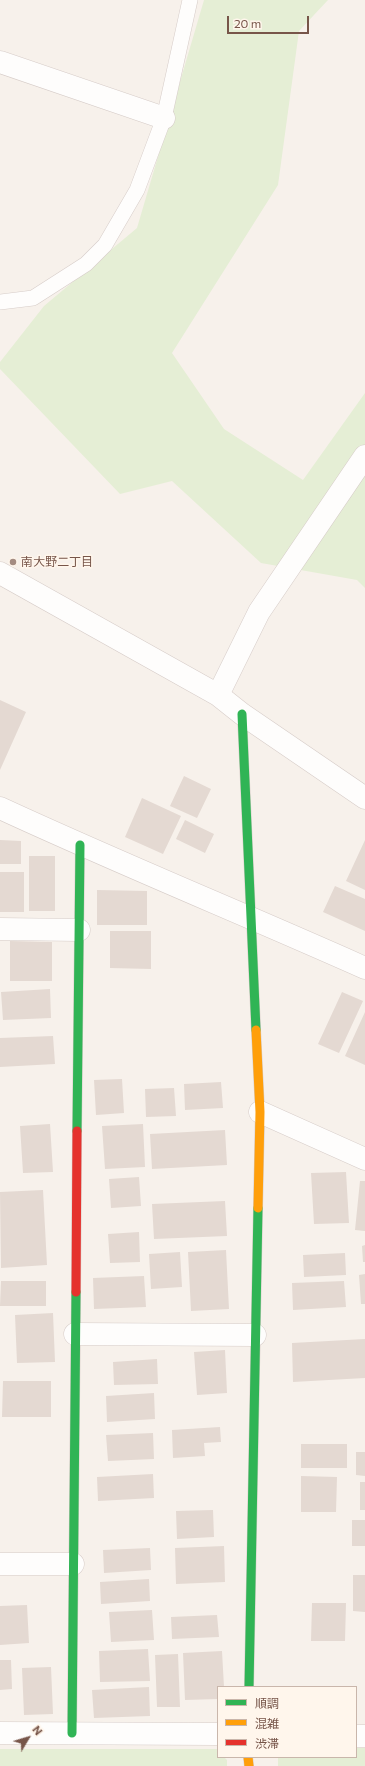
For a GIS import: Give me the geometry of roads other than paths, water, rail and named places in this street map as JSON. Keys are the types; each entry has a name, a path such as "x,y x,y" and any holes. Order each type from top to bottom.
{"street":[{"path":"0,62 164,118"},
{"path":"218,695 260,612 365,456"},
{"path":"0,573 218,695 242,714 365,798"},
{"path":"242,714 260,1112 249,1686"},
{"path":"0,808 80,845 250,916 365,968"},
{"path":"72,1732 80,845"},
{"path":"0,929 79,930"},
{"path":"260,1112 365,1159"},
{"path":"75,1334 255,1335"},
{"path":"0,1564 73,1564"},
{"path":"0,1733 72,1732 217,1734"}],"lane":[{"path":"0,302 33,298 86,264 105,245 137,190 164,118 190,0"}],"place":[{"name":"南大野二丁目","path":"13,562"}]}
